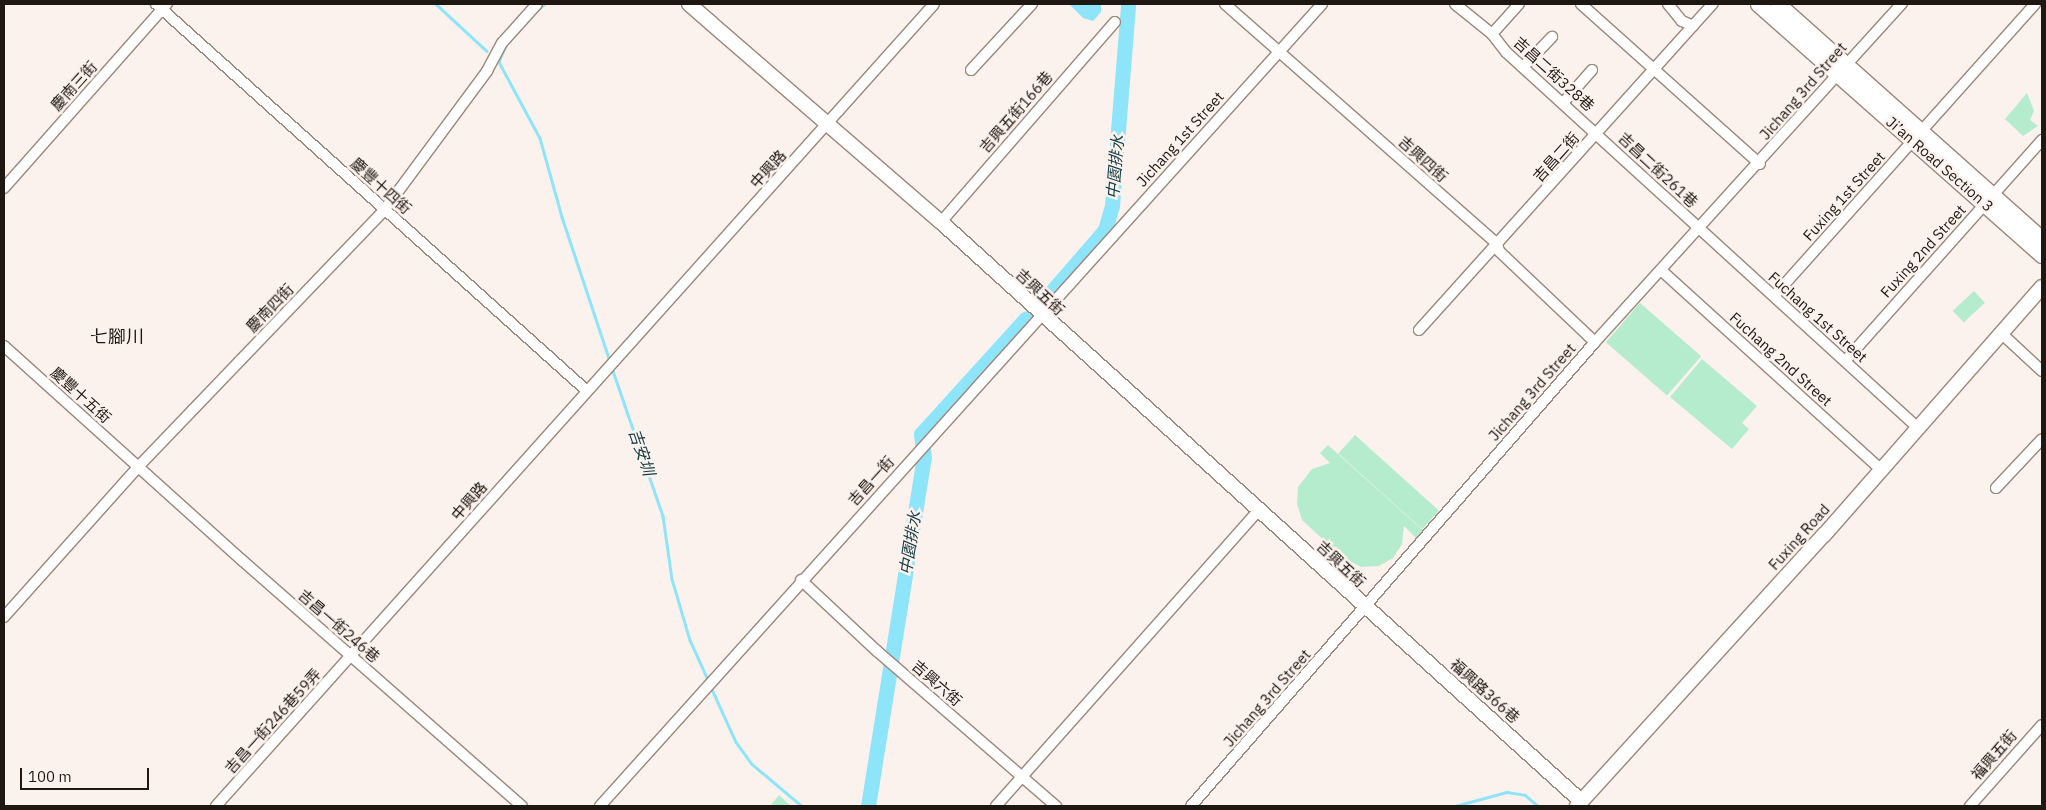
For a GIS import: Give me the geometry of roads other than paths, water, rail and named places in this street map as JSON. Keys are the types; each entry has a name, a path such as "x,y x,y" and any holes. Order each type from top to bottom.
{"main road":[{"path":"1758,4 1841,70"},
{"path":"1778,4 1841,70"},
{"name":"Ji’an Road Section 3","path":"1841,70 1990,199 2042,239"},
{"name":"Ji’an Road Section 3","path":"1990,199 2042,255"}],"street":[{"name":"慶南四街","path":"4,617 138,467 384,209 487,71 502,43 537,4"},
{"name":"吉興五街","path":"690,4 827,126 941,222 1041,316 1259,510 1366,609"},
{"name":"中興路","path":"352,656 587,390 827,126 934,4"},
{"path":"970,70 1032,4"},
{"name":"吉興四街","path":"1225,4 1497,244 1499,251 1595,342"},
{"name":"Jichang 1st Street","path":"1041,316 1322,4"},
{"name":"吉昌二街328巷","path":"1455,4 1492,34 1523,67 1598,134"},
{"path":"1492,34 1519,4"},
{"path":"1581,4 1653,71 1760,164"},
{"path":"1668,4 1682,21 1693,26"},
{"name":"吉昌二街","path":"1419,330 1598,134 1713,4"},
{"name":"Jichang 3rd Street","path":"1191,806 1366,609 1595,342 1662,271 1698,228 1760,164 1841,70 1902,4"},
{"name":"Fuxing 1st Street","path":"1774,296 2035,4"},
{"name":"慶豐十四街","path":"162,6 384,209 587,390"},
{"name":"慶南三街","path":"4,188 162,6"},
{"name":"吉興五街166巷","path":"941,222 1115,22"},
{"path":"1523,67 1552,37"},
{"path":"1563,103 1592,70"},
{"name":"吉昌二街261巷","path":"1598,134 1698,228"},
{"name":"Fuxing 2nd Street","path":"1846,360 2042,140"},
{"name":"Fuchang 1st Street","path":"1698,228 1846,360 1918,428"},
{"name":"Fuchang 2nd Street","path":"1662,271 1880,469"},
{"name":"Fuxing Road","path":"1582,804 1817,543 1880,469 2042,287"},
{"name":"吉昌一街","path":"600,806 723,666 1041,316"},
{"path":"2001,333 2042,371"},
{"name":"慶豐十五街","path":"4,346 138,467"},
{"path":"1996,488 2042,439"},
{"name":"吉昌一街246巷","path":"138,467 522,806"},
{"path":"996,806 1259,510"},
{"name":"吉興六街","path":"801,580 877,651 1056,806"},
{"name":"福興路366巷","path":"1366,609 1475,702 1582,804"},
{"name":"吉昌一街246巷59弄","path":"216,806 352,656"},
{"name":"福興五街","path":"1970,806 2042,725"}],"water":[{"path":"1069,4 1101,4 1101,12 1093,21 1083,18"}],"waterway":[{"path":"436,4 487,51"},
{"path":"540,8 544,4"},
{"name":"中園排水","path":"1040,305 1105,230 1112,205 1128,4"},
{"name":"吉安圳","path":"506,46 499,62 540,138 562,217 610,361"},
{"name":"中園排水","path":"868,806 924,458 921,434 1026,318"},
{"name":"吉安圳","path":"612,368 663,516 672,579 690,640 709,682"},
{"name":"吉安圳","path":"711,687 736,742 752,764 802,806"},
{"name":"吉安圳","path":"1455,806 1507,792 1525,795 1538,806"}],"district":[{"name":"七腳川","path":"117,337"}]}
